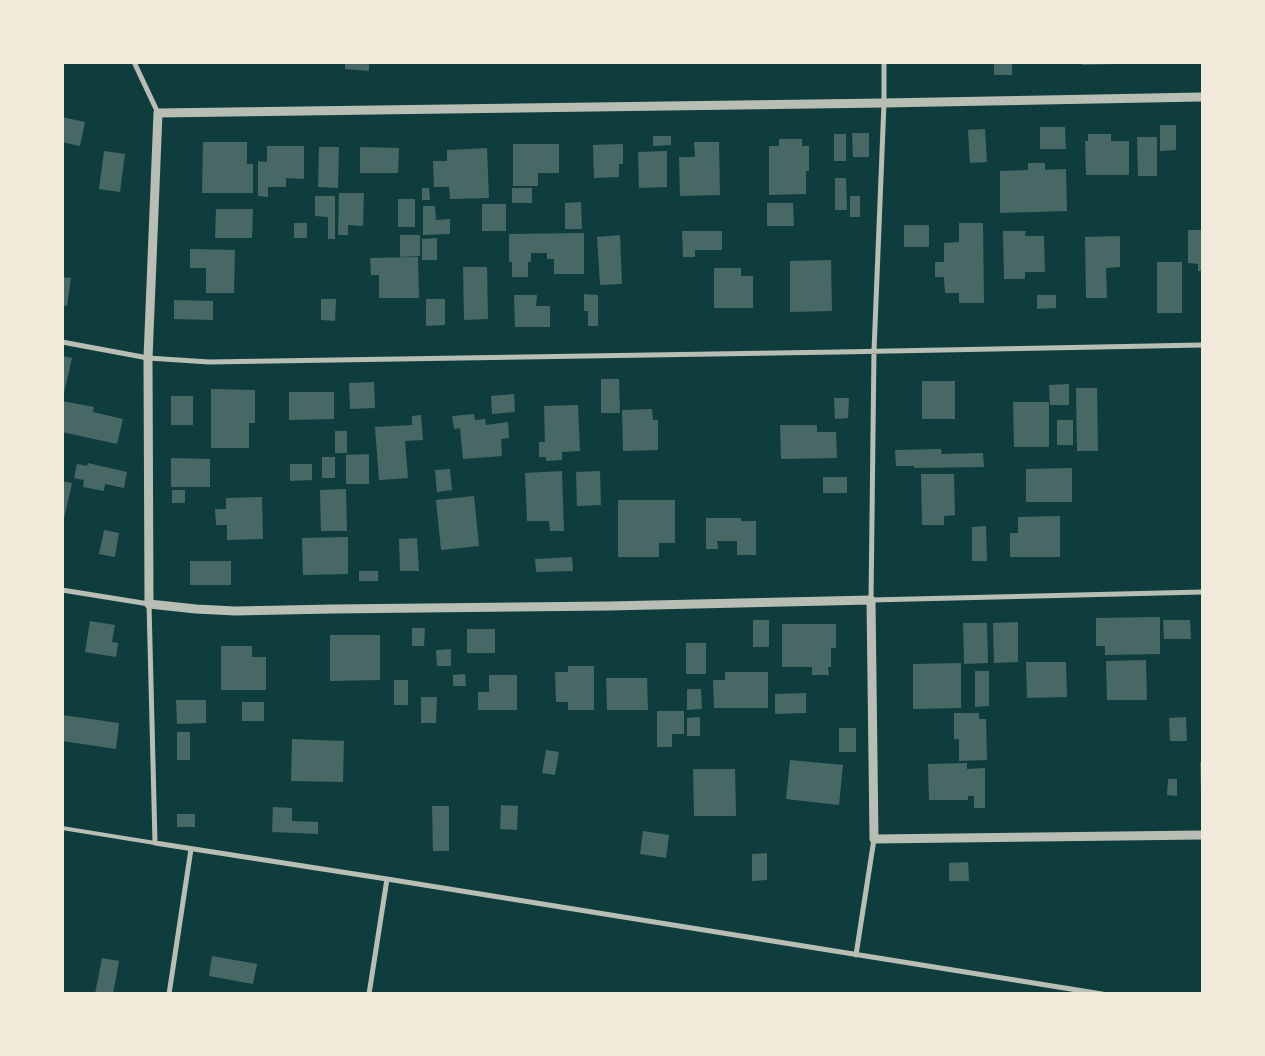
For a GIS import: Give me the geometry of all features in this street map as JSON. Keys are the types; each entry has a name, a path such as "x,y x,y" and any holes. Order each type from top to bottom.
{"street":[{"path":"134,62 158,113 148,358 149,604 155,843 1102,994"},
{"path":"856,954 874,839 871,600 874,351 884,62"},
{"path":"158,113 1202,97"},
{"path":"62,342 148,358 209,362 1202,345"},
{"path":"62,590 149,604 235,611 609,606 1202,592"},
{"path":"874,839 1202,835"},
{"path":"169,994 191,849"},
{"path":"369,994 387,879"}],"lane":[{"path":"62,828 155,843"}],"building":[{"path":"345,62 369,62 369,71 345,69"},
{"path":"994,62 1012,62 1012,75 994,75"},
{"path":"1082,62 1116,62 1116,64 1082,65"},
{"path":"62,117 85,122 80,146 62,142"},
{"path":"1160,125 1176,125 1176,150 1160,151"},
{"path":"1040,127 1065,127 1066,149 1040,149"},
{"path":"985,129 987,162 970,163 968,130"},
{"path":"852,133 869,133 869,157 853,157"},
{"path":"834,134 846,134 846,161 834,161"},
{"path":"1088,134 1111,134 1111,141 1129,141 1129,175 1086,175 1085,141 1088,141"},
{"path":"653,136 671,136 671,145 653,146"},
{"path":"1137,137 1157,137 1157,176 1138,176"},
{"path":"779,139 802,139 802,146 809,146 809,171 806,171 806,194 769,195 769,146 779,146"},
{"path":"203,142 247,142 247,164 253,164 253,193 202,193"},
{"path":"694,142 719,142 720,195 680,196 679,157 695,157"},
{"path":"513,144 559,144 559,173 538,173 538,186 513,186"},
{"path":"623,144 623,164 619,164 619,177 594,178 593,145"},
{"path":"267,146 304,146 304,179 286,178 286,187 268,187 268,197 258,196 258,161 267,162"},
{"path":"319,147 339,147 338,188 318,187"},
{"path":"360,147 399,148 398,173 360,173"},
{"path":"487,148 489,198 450,199 449,187 434,187 433,161 447,161 447,150"},
{"path":"104,151 125,154 120,192 99,189"},
{"path":"667,151 667,187 639,188 638,152"},
{"path":"1028,163 1045,163 1045,170 1066,169 1067,211 1000,213 1000,171 1028,170"},
{"path":"835,178 846,178 847,210 835,210"},
{"path":"422,188 429,188 430,200 422,200"},
{"path":"512,188 532,188 532,203 512,203"},
{"path":"339,193 364,193 363,226 348,225 348,235 338,235"},
{"path":"315,196 335,196 335,239 328,239 328,217 315,216"},
{"path":"850,196 860,196 860,217 850,217"},
{"path":"398,199 415,199 415,227 398,227"},
{"path":"581,202 582,229 565,229 565,203"},
{"path":"767,203 793,203 794,226 767,226"},
{"path":"482,204 506,204 506,231 482,231"},
{"path":"423,206 435,206 436,220 450,219 450,234 423,235"},
{"path":"216,209 253,209 252,238 215,238"},
{"path":"294,223 307,223 307,238 294,238"},
{"path":"959,223 983,223 984,303 959,303 959,293 945,293 944,277 935,277 935,262 944,262 944,243 959,242"},
{"path":"904,225 929,225 929,247 904,247"},
{"path":"1188,230 1202,230 1202,271 1198,271 1198,264 1188,263"},
{"path":"682,231 722,231 722,250 695,250 695,257 683,257"},
{"path":"1003,231 1026,231 1025,236 1044,236 1045,272 1025,272 1025,279 1004,279"},
{"path":"584,233 584,274 554,274 554,259 547,259 547,253 531,253 531,262 528,262 528,277 512,277 512,262 509,262 509,234"},
{"path":"400,235 420,235 420,256 400,257"},
{"path":"620,235 622,284 600,285 597,237"},
{"path":"1120,236 1120,267 1106,268 1107,298 1086,298 1085,237"},
{"path":"437,238 437,260 422,260 422,239"},
{"path":"190,249 235,250 234,293 206,293 206,268 190,268"},
{"path":"418,257 419,298 379,298 379,275 371,275 370,258"},
{"path":"831,260 832,311 790,312 790,261"},
{"path":"1157,262 1182,262 1182,313 1157,313"},
{"path":"463,267 487,267 488,319 464,320"},
{"path":"714,268 741,268 741,276 753,276 753,308 714,308"},
{"path":"62,277 71,278 67,306 62,305"},
{"path":"584,294 598,295 598,326 588,326 588,311 584,311"},
{"path":"514,295 537,295 536,306 550,306 550,327 515,327"},
{"path":"1037,295 1056,295 1056,308 1037,309"},
{"path":"321,299 336,299 335,321 321,320"},
{"path":"426,299 445,299 445,325 426,326"},
{"path":"174,300 213,301 213,320 174,319"},
{"path":"62,356 72,358 63,397 62,397"},
{"path":"601,379 619,379 620,413 601,413"},
{"path":"922,381 955,381 955,419 922,419"},
{"path":"374,382 375,408 350,409 349,383"},
{"path":"1069,384 1069,405 1050,405 1049,385"},
{"path":"1076,388 1097,388 1098,451 1077,451"},
{"path":"211,389 255,390 255,423 249,423 249,448 211,448"},
{"path":"289,392 334,392 334,419 289,420"},
{"path":"514,394 515,412 492,414 491,396"},
{"path":"171,396 193,396 193,425 171,425"},
{"path":"834,398 849,398 848,418 835,419"},
{"path":"62,401 94,407 93,412 123,419 117,444 62,432"},
{"path":"1013,402 1049,402 1049,447 1014,447"},
{"path":"578,405 580,451 562,452 562,460 546,461 546,457 539,457 539,442 545,442 544,406"},
{"path":"652,409 653,420 658,420 658,450 623,451 622,410"},
{"path":"474,414 475,420 485,419 486,425 508,422 509,438 501,439 502,456 463,459 460,428 454,429 452,416"},
{"path":"421,415 423,440 405,441 408,478 379,480 375,427 412,425 412,416"},
{"path":"1057,420 1073,420 1073,445 1057,445"},
{"path":"780,425 817,425 817,432 836,432 837,458 781,459"},
{"path":"335,431 347,431 347,453 335,453"},
{"path":"941,449 942,454 983,453 984,467 914,468 914,466 896,466 895,450"},
{"path":"369,454 369,484 346,484 346,455"},
{"path":"322,457 335,457 335,478 322,478"},
{"path":"171,458 210,459 210,487 171,487"},
{"path":"88,463 127,472 124,488 105,484 104,491 83,487 84,480 74,478 77,464 87,466"},
{"path":"290,464 312,464 312,480 290,481"},
{"path":"1072,468 1072,502 1026,502 1026,469"},
{"path":"450,469 452,490 437,492 435,470"},
{"path":"562,471 564,531 550,531 549,521 527,521 525,473"},
{"path":"600,471 601,505 577,506 576,472"},
{"path":"921,474 954,474 955,515 944,516 944,525 922,525"},
{"path":"823,477 847,477 847,493 823,493"},
{"path":"62,481 72,483 63,523 62,523"},
{"path":"346,489 347,531 321,531 320,490"},
{"path":"172,490 185,490 185,503 172,503"},
{"path":"474,496 479,546 441,550 436,500"},
{"path":"262,497 263,539 227,540 227,525 216,525 215,509 226,509 226,498"},
{"path":"618,500 675,500 675,543 659,543 659,557 618,557"},
{"path":"1060,516 1060,557 1010,557 1010,533 1018,533 1018,517"},
{"path":"706,518 741,518 741,521 756,521 756,555 737,555 737,541 717,541 718,549 706,549"},
{"path":"986,526 987,561 972,561 972,527"},
{"path":"104,530 119,533 115,557 99,554"},
{"path":"348,537 348,574 303,575 302,538"},
{"path":"417,538 419,571 400,571 399,539"},
{"path":"572,557 573,571 536,572 535,559"},
{"path":"190,561 231,561 231,585 190,585"},
{"path":"359,571 378,571 378,581 359,581"},
{"path":"1160,617 1160,654 1105,655 1105,646 1096,646 1096,618"},
{"path":"753,620 769,620 769,647 753,647"},
{"path":"1163,620 1190,620 1191,639 1164,639"},
{"path":"90,621 115,625 112,642 118,643 116,657 85,652"},
{"path":"1018,622 1018,662 994,663 993,623"},
{"path":"963,623 987,623 988,663 964,664"},
{"path":"782,624 836,624 836,648 831,648 831,667 828,667 829,675 812,675 812,667 782,667"},
{"path":"412,628 425,628 424,646 412,646"},
{"path":"467,629 495,629 495,653 467,653"},
{"path":"330,635 380,635 380,680 330,681"},
{"path":"686,643 706,643 706,674 686,674"},
{"path":"221,646 252,646 252,657 266,657 266,690 221,690"},
{"path":"451,649 451,666 437,666 436,650"},
{"path":"1146,660 1147,700 1107,700 1106,661"},
{"path":"1026,662 1066,662 1067,697 1027,698"},
{"path":"961,663 961,708 913,709 913,664"},
{"path":"568,666 594,666 594,710 568,710 568,702 556,702 555,672 568,672"},
{"path":"975,671 989,671 989,706 975,707"},
{"path":"725,672 768,672 768,708 714,708 713,680 725,680"},
{"path":"465,674 466,686 453,686 453,675"},
{"path":"489,675 517,675 517,710 478,710 478,692 489,692"},
{"path":"606,678 647,678 648,710 607,710"},
{"path":"394,680 408,680 408,705 394,705"},
{"path":"687,689 701,689 702,709 687,710"},
{"path":"806,693 806,713 775,714 775,694"},
{"path":"421,697 437,697 436,723 421,723"},
{"path":"176,700 206,700 206,723 177,724"},
{"path":"242,702 264,702 264,721 242,721"},
{"path":"657,711 684,711 684,734 672,734 672,747 657,747"},
{"path":"954,713 979,713 979,719 986,719 987,760 959,761 959,739 954,739"},
{"path":"62,715 119,723 116,749 62,741"},
{"path":"700,717 700,736 687,736 687,718"},
{"path":"1186,717 1187,741 1170,741 1169,718"},
{"path":"839,728 856,728 856,752 839,752"},
{"path":"177,732 190,732 190,760 177,760"},
{"path":"292,739 344,741 343,782 291,781"},
{"path":"546,750 559,752 555,775 542,773"},
{"path":"790,760 843,765 839,805 786,799"},
{"path":"1200,762 1202,762 1202,793 1201,793"},
{"path":"967,763 967,769 985,768 985,808 974,808 974,796 968,796 968,800 929,800 928,764"},
{"path":"693,769 735,769 736,816 694,816"},
{"path":"1168,779 1177,779 1177,796 1167,795"},
{"path":"501,805 518,806 517,830 500,829"},
{"path":"432,806 449,806 449,851 433,851"},
{"path":"273,807 292,808 292,821 318,822 318,834 272,832"},
{"path":"177,814 195,814 195,827 177,827"},
{"path":"643,831 669,835 666,858 640,854"},
{"path":"767,853 767,880 752,881 752,854"},
{"path":"968,862 969,881 949,881 949,863"},
{"path":"212,956 257,964 253,984 209,976"},
{"path":"102,958 119,961 113,994 95,994"}]}
